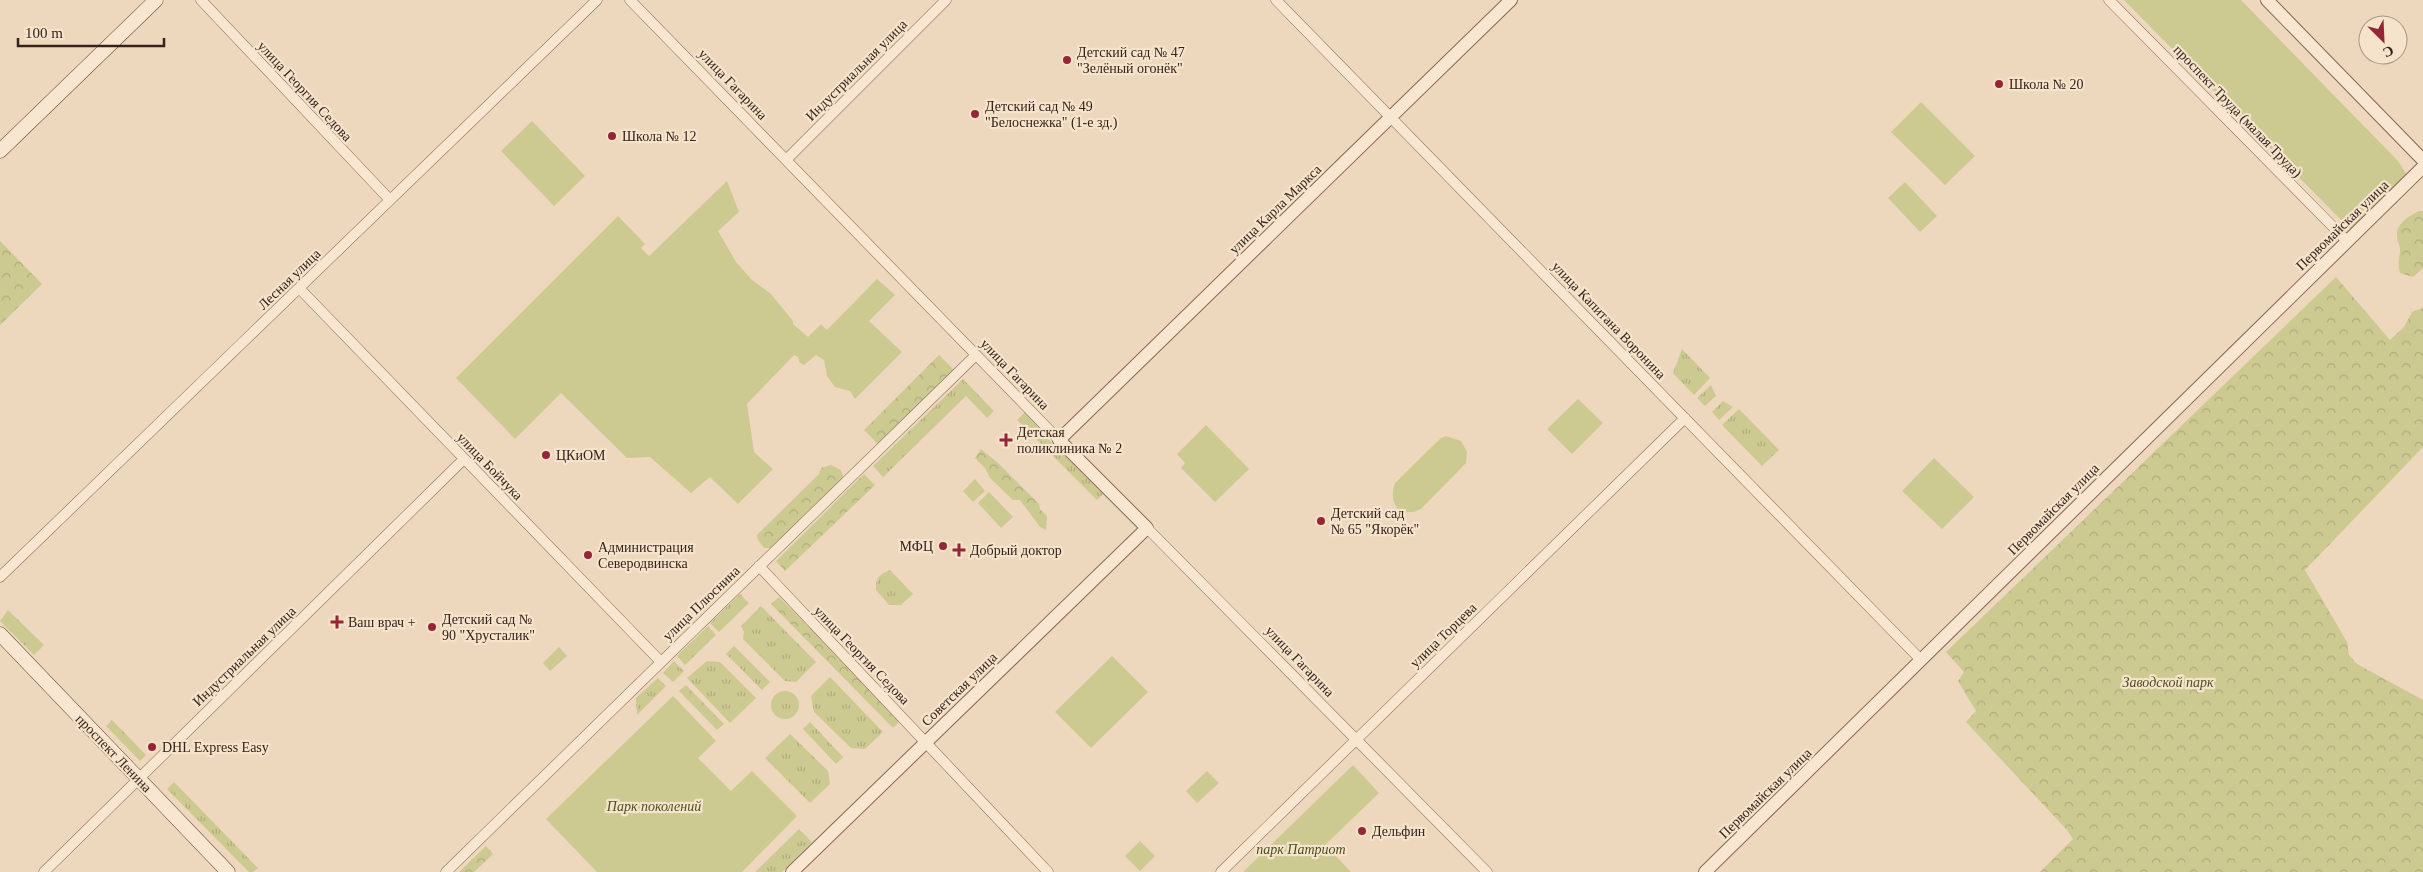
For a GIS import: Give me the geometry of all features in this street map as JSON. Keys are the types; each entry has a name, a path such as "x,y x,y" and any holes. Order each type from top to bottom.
{"main road":[{"path":"0,151 156,0"},
{"name":"проспект Ленина","path":"0,634 228,872"}],"street":[{"name":"улица Георгия Седова","path":"200,0 390,200"},
{"name":"Лесная улица","path":"0,578 597,0"},
{"name":"улица Гагарина","path":"630,0 1058,440 1487,872"},
{"name":"Индустриальная улица","path":"786,160 946,0"},
{"name":"улица Капитана Воронина","path":"1276,0 1922,660"},
{"name":"улица Карла Маркса","path":"1058,440 1512,0"},
{"name":"проспект Труда (малая Труда)","path":"2109,0 2347,241"},
{"path":"2267,0 2423,160"},
{"name":"Первомайская улица","path":"1705,872 2423,166"},
{"name":"улица Бойчука","path":"299,288 661,662"},
{"name":"улица Плюснина","path":"446,872 976,355"},
{"name":"улица Торцева","path":"1221,872 1685,418"},
{"name":"Индустриальная улица","path":"44,872 464,459"},
{"name":"Советская улица","path":"792,872 1147,528"},
{"name":"улица Георгия Седова","path":"759,566 1048,872"}],"green space":[{"path":"2124,0 2241,0 2398,161 2407,175 2351,230"},
{"path":"1921,102 1975,156 1945,185 1891,132"},
{"path":"532,121 585,176 554,206 501,151"},
{"path":"727,181 739,212 718,231 736,262 752,280 771,294 793,321 793,324 808,337 821,324 827,330 877,279 895,295 869,321 902,352 855,399 850,391 835,387 827,376 824,360 816,355 804,365 794,355 747,404 754,452 773,469 738,504 710,477 691,493 650,457 627,458 561,393 515,439 456,378 618,216 645,244 641,248 649,256"},
{"path":"1905,182 1937,216 1920,232 1888,198"},
{"path":"2419,211 2423,211 2423,268 2413,277 2400,273 2400,249 2397,232 2404,221"},
{"path":"0,241 42,284 0,325"},
{"name":"Заводской парк","path":"2336,277 2390,340 2404,327 2412,312 2423,308 2423,447 2305,570 2347,642 2349,655 2357,664 2423,700 2423,872 2040,872 2073,839 2067,830 1966,722 1976,711 1958,681 1964,672 1946,652"},
{"path":"1682,349 1710,378 1694,395 1673,373"},
{"path":"939,355 954,370 879,445 864,430"},
{"path":"963,379 994,411 987,418 966,396 883,477 873,466"},
{"path":"1711,385 1716,396 1705,406 1697,398"},
{"path":"1578,399 1603,423 1572,454 1547,429"},
{"path":"1723,401 1733,407 1719,420 1712,412"},
{"path":"1739,409 1779,450 1762,466 1722,425"},
{"path":"1026,411 1045,431 1046,437 1103,494 1097,500 1017,420"},
{"path":"1206,425 1249,469 1215,502 1181,468 1185,463 1177,454"},
{"path":"1446,436 1461,441 1467,452 1466,463 1421,509 1414,512 1402,512 1396,506 1393,499 1395,483 1441,438"},
{"path":"981,449 998,463 1039,504 1040,509 1047,516 1046,530 1040,527 1020,500 1013,500 990,478 985,468 975,458"},
{"path":"1934,458 1974,497 1942,529 1902,491"},
{"path":"831,465 841,470 844,480 774,548 764,548 757,535 819,474 821,468"},
{"path":"864,474 875,485 785,571 776,561"},
{"path":"975,479 985,491 973,502 963,491"},
{"path":"989,492 1013,517 1001,528 978,503"},
{"path":"890,570 913,594 901,605 889,605 876,590 876,582 879,577"},
{"path":"740,594 749,603 719,632 710,623"},
{"path":"779,597 901,720 893,728 771,604"},
{"path":"761,606 816,662 796,682 785,681 743,639 744,632 741,626"},
{"path":"8,610 44,645 34,655 0,621"},
{"path":"708,626 716,635 685,665 677,656"},
{"path":"734,646 770,682 762,690 726,654"},
{"path":"559,647 567,656 550,671 543,663"},
{"path":"1112,656 1148,692 1091,748 1055,712"},
{"path":"674,661 684,671 673,682 663,673"},
{"path":"707,661 720,662 756,698 730,723 687,678"},
{"path":"830,677 883,732 865,749 851,748 814,712 811,696"},
{"path":"658,678 666,686 637,715 636,698"},
{"path":"686,685 724,724 717,730 679,691"},
{"path":"785,691 795,695 799,705 795,715 785,719 775,715 771,705 775,695"},
{"name":"Парк поколений","path":"673,696 716,741 698,758 731,791 752,771 797,816 742,872 597,872 546,819"},
{"path":"112,720 146,755 140,761 106,726"},
{"path":"810,722 843,757 836,764 803,729"},
{"path":"790,734 828,771 830,784 810,803 765,758"},
{"name":"парк Патриот","path":"1353,765 1379,793 1325,845 1351,872 1243,872"},
{"path":"1207,771 1219,783 1197,803 1186,791"},
{"path":"174,782 258,868 253,872 249,872 167,789"},
{"path":"799,829 812,842 782,872 755,872"},
{"path":"1140,841 1155,856 1140,871 1125,856"},
{"path":"486,846 493,854 474,872 459,872"}],"place":[{"name":"Детский сад № 47 \"Зелёный огонёк\"","path":"1067,60"},
{"name":"Школа № 20","path":"1999,84"},
{"name":"Детский сад № 49 \"Белоснежка\" (1-е зд.)","path":"975,114"},
{"name":"Школа № 12","path":"612,136"},
{"name":"Детская поликлиника № 2","path":"1006,440"},
{"name":"ЦКиОМ","path":"546,455"},
{"name":"Детский сад № 65 \"Якорёк\"","path":"1321,521"},
{"name":"МФЦ","path":"943,546"},
{"name":"Добрый доктор","path":"959,550"},
{"name":"Администрация Северодвинска","path":"588,555"},
{"name":"Ваш врач +","path":"337,622"},
{"name":"Детский сад № 90 \"Хрусталик\"","path":"432,627"},
{"name":"DHL Express Easy","path":"152,747"},
{"name":"Дельфин","path":"1362,831"}]}
